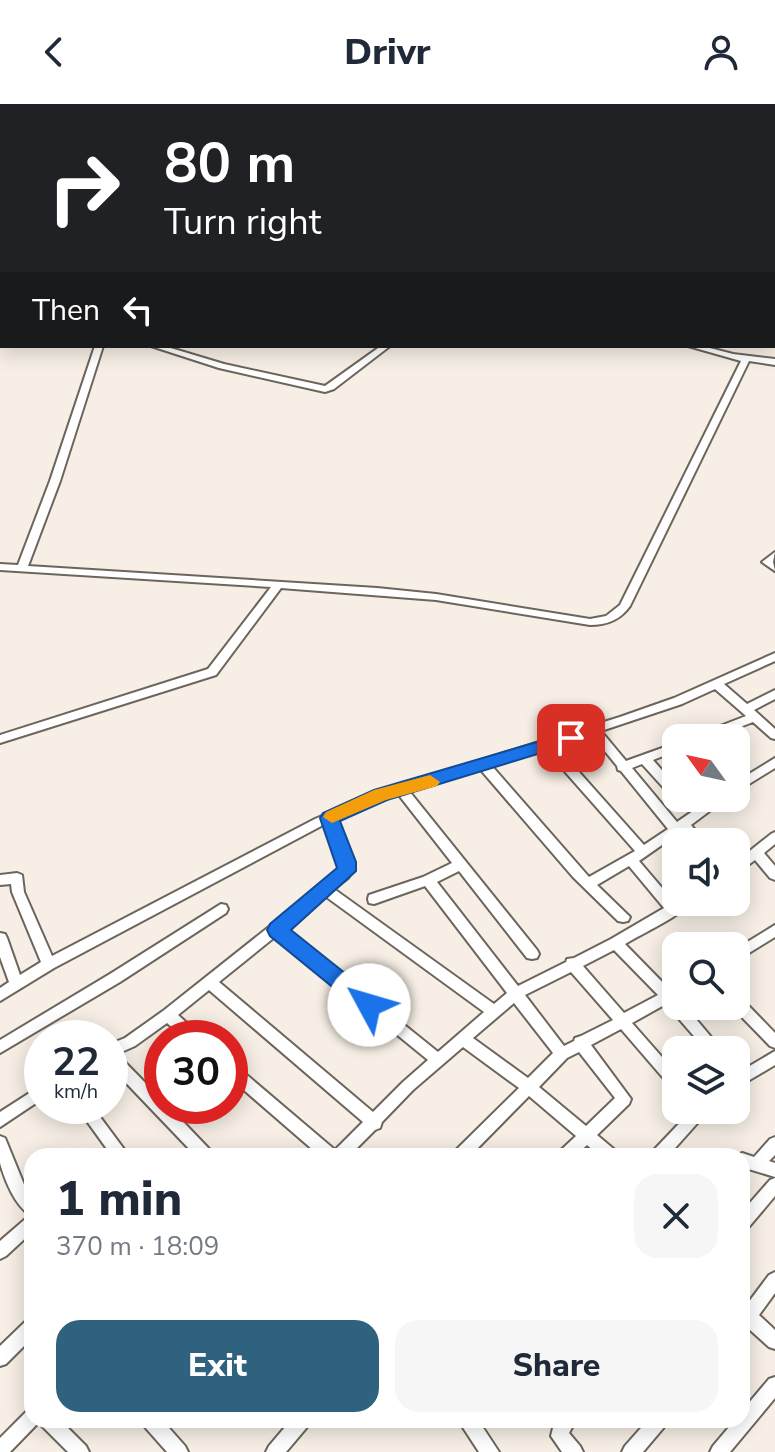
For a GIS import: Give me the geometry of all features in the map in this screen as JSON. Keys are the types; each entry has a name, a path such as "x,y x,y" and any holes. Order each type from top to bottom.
{"street":[{"path":"22,568 81,409 98,348"},
{"path":"163,348 328,388 383,348"},
{"path":"700,348 775,362"},
{"path":"0,567 436,597 590,622 611,619 625,606 746,359"},
{"path":"775,555 767,562 775,568"},
{"path":"0,739 212,672 279,584"},
{"path":"0,995 49,964 329,818 381,795 594,730 717,684 775,657"},
{"path":"717,684 775,735"},
{"path":"736,724 775,694"},
{"path":"594,730 622,767 679,827"},
{"path":"548,745 662,886"},
{"path":"622,767 662,752"},
{"path":"644,758 662,778"},
{"path":"750,779 775,762"},
{"path":"484,765 588,884 623,917"},
{"path":"401,790 532,954"},
{"path":"588,884 701,812"},
{"path":"128,1043 277,930 326,890 348,867 329,818"},
{"path":"750,859 775,837"},
{"path":"757,854 775,875"},
{"path":"374,899 461,865"},
{"path":"0,880 17,878 18,892 49,964"},
{"path":"428,880 562,1054"},
{"path":"326,890 493,1011"},
{"path":"0,1047 221,909"},
{"path":"348,1148 408,1086 515,994 662,916"},
{"path":"277,930 438,1060"},
{"path":"750,947 775,930"},
{"path":"0,938 17,985"},
{"path":"616,943 662,988"},
{"path":"572,963 662,1067"},
{"path":"209,982 375,1123"},
{"path":"469,1148 562,1054 622,1020 662,1005"},
{"path":"168,1015 174,1020"},
{"path":"750,1016 775,1042"},
{"path":"690,1020 704,1036"},
{"path":"462,1038 530,1088 601,1148"},
{"path":"573,1148 624,1099 580,1042"},
{"path":"750,1071 775,1057"},
{"path":"128,1075 196,1148"},
{"path":"248,1085 322,1148"},
{"path":"0,1120 24,1103"},
{"path":"97,1124 115,1148"},
{"path":"668,1148 690,1124"},
{"path":"750,1161 775,1144"},
{"path":"2,1152 24,1198"},
{"path":"750,1162 775,1170"},
{"path":"750,1214 775,1185"},
{"path":"0,1251 24,1229"},
{"path":"750,1314 775,1280"},
{"path":"750,1324 775,1341"},
{"path":"0,1358 24,1335"},
{"path":"750,1415 775,1385"},
{"path":"0,1450 24,1426"},
{"path":"56,1428 80,1452"},
{"path":"157,1428 179,1452"},
{"path":"275,1452 295,1428"},
{"path":"473,1428 490,1452"},
{"path":"561,1428 560,1436 574,1452"},
{"path":"631,1452 652,1428"},
{"path":"719,1452 739,1428"}],"slow traffic":[{"path":"332,817 381,795 430,782"}],"route":[{"path":"369,1005 277,930 347,871 329,818 381,795 571,738"}]}
